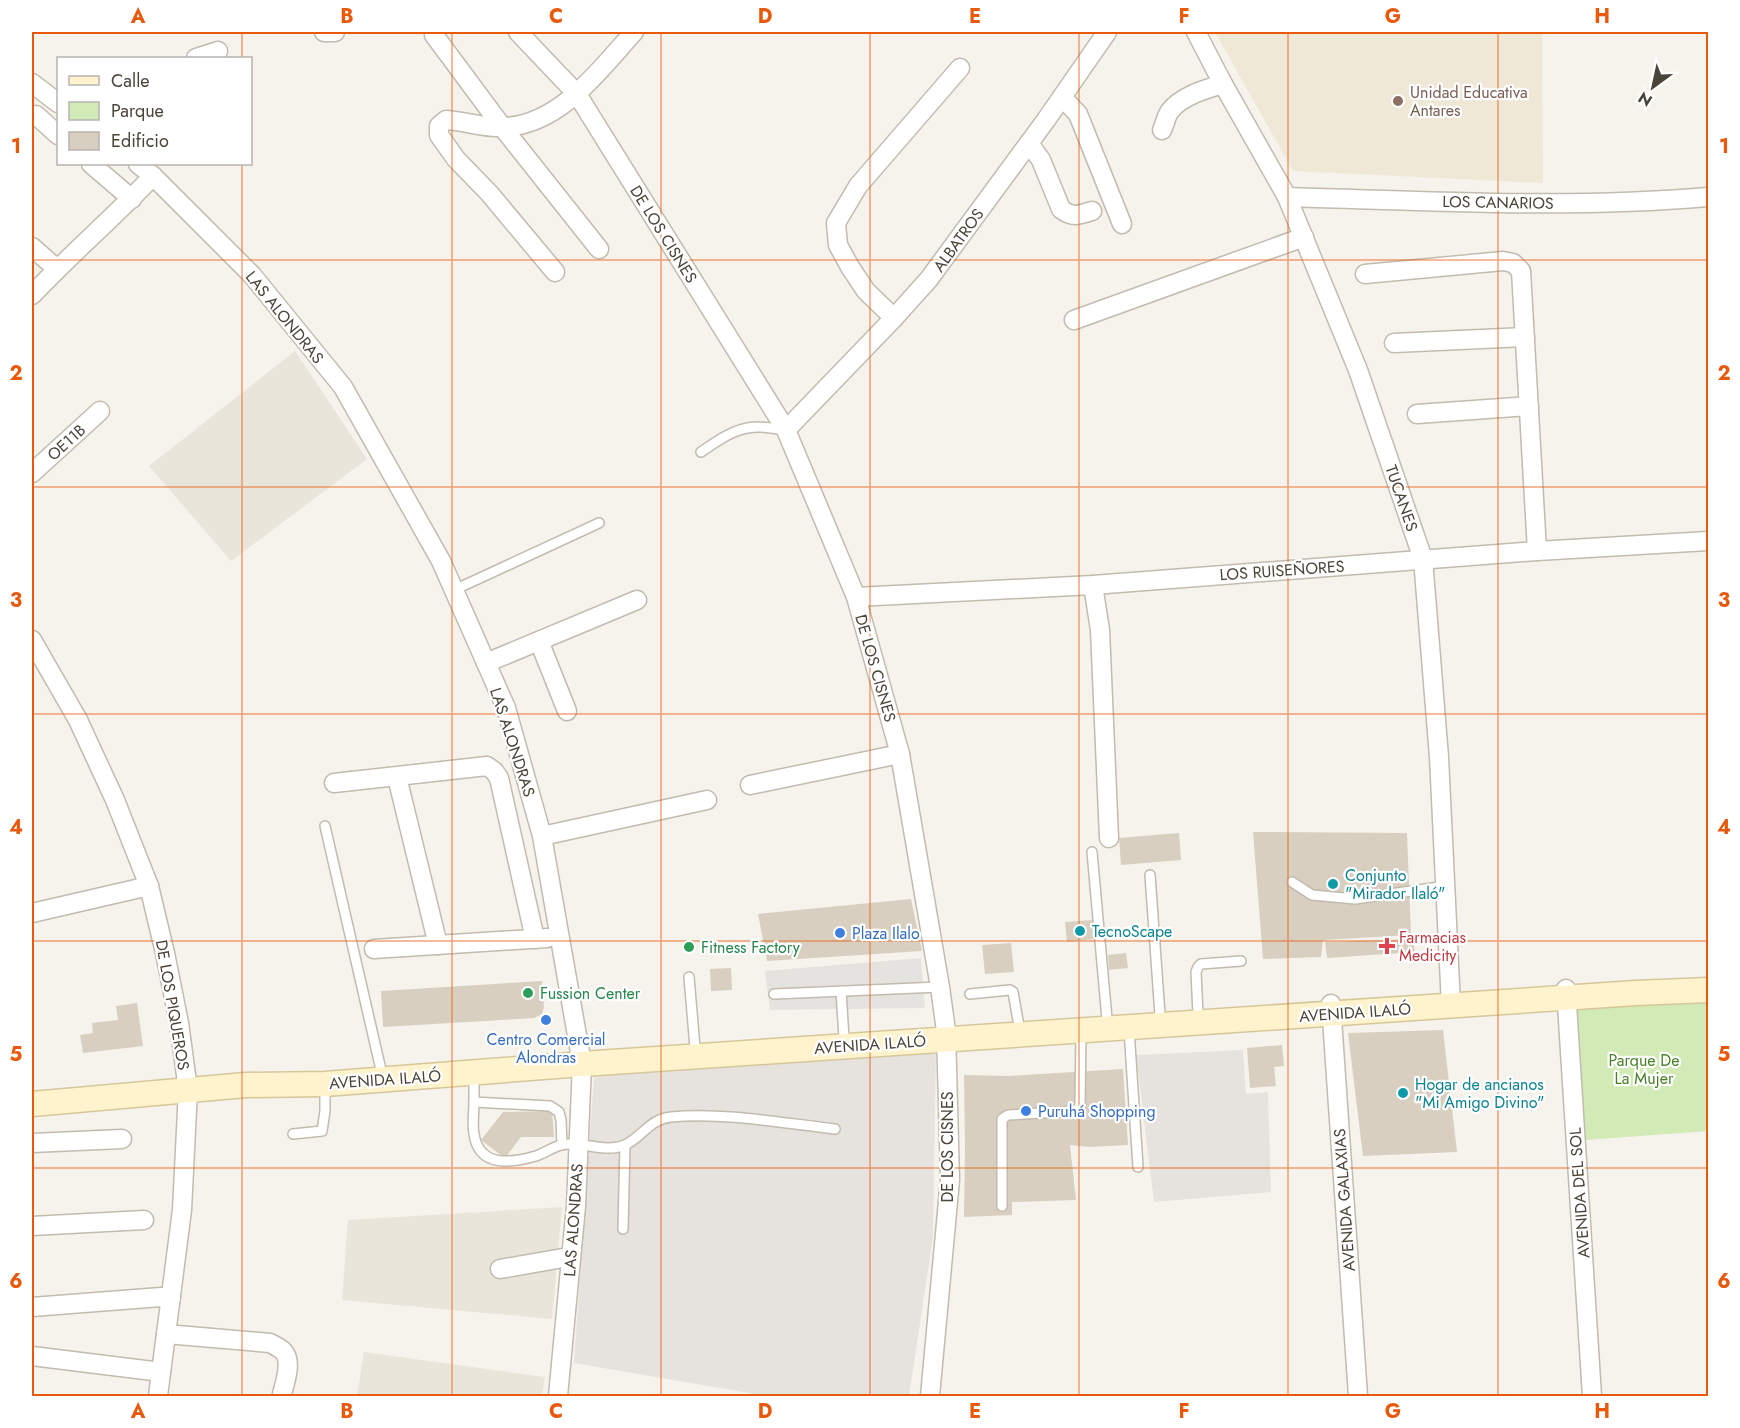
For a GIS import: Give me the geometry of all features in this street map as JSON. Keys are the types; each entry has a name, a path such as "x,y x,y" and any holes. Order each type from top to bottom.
{"main road":[{"name":"AVENIDA ILALÓ","path":"32,1104 188,1086 381,1070 946,1035 1019,1026 1118,1023 1332,1009 1419,997 1451,1001 1566,994 1708,979"},
{"name":"AVENIDA ILALÓ","path":"1566,994 1708,990"},
{"name":"AVENIDA ILALÓ","path":"32,1092 325,1084 474,1072 695,1048 844,1038 1082,1030 1160,1015 1332,1009"}],"street":[{"path":"324,32 335,32"},
{"name":"DE LOS CISNES","path":"518,32 577,94 786,430 856,597 900,754 940,987 946,1035 950,1180 930,1396"},
{"path":"555,272 489,193 456,159 439,135 439,126 446,120 459,120 503,128 522,125 552,112 577,94 634,32"},
{"name":"ALBATROS","path":"786,430 929,279 1107,32"},
{"name":"TUCANES","path":"1196,32 1287,197 1358,370 1423,559 1439,757 1451,1001"},
{"path":"434,35 503,128 599,249"},
{"path":"199,57 218,51"},
{"path":"894,318 866,291 850,267 838,245 836,223 858,186 960,68"},
{"path":"32,83 57,102"},
{"path":"1162,130 1169,112 1179,103 1223,84"},
{"path":"1062,97 1078,114 1122,224"},
{"path":"36,115 57,134"},
{"path":"1029,143 1041,160 1061,209 1068,214 1078,215 1092,211"},
{"path":"92,165 132,199"},
{"name":"LAS ALONDRAS","path":"139,165 252,275 343,387 441,561 506,708 542,836 581,1059 570,1145 576,1206 558,1396"},
{"path":"32,295 153,176"},
{"name":"LOS CANARIOS","path":"1287,197 1516,203 1648,202 1708,197"},
{"path":"1074,320 1304,237"},
{"path":"32,247 57,269"},
{"path":"1365,274 1503,261 1513,263 1521,272 1537,551"},
{"path":"1394,343 1525,337"},
{"path":"1417,414 1529,406"},
{"name":"OE11B","path":"32,473 100,411"},
{"name":"LOS RUISEÑORES","path":"856,597 1093,585 1423,559 1708,541"},
{"path":"1093,585 1100,630 1109,838"},
{"path":"486,663 637,600"},
{"path":"539,641 567,711"},
{"name":"DE LOS PIQUEROS","path":"33,645 78,720 115,800 149,886 179,1023 188,1086 182,1210 158,1396"},
{"path":"750,785 900,754"},
{"path":"334,783 487,766 494,771 499,778 535,939"},
{"path":"397,777 438,945"},
{"path":"542,836 707,800"},
{"path":"32,913 149,886"},
{"path":"374,949 561,938"},
{"name":"AVENIDA DEL SOL","path":"1566,994 1592,1396"},
{"name":"AVENIDA GALAXIAS","path":"1332,1009 1358,1396"},
{"path":"32,1143 122,1139"},
{"path":"32,1226 144,1220"},
{"path":"500,1269 571,1258"},
{"path":"32,1307 171,1298"},
{"path":"166,1334 270,1342 287,1356 282,1394"},
{"path":"32,1356 161,1372"}],"lane":[{"path":"701,452 726,436 743,429 758,427 786,430"},
{"path":"454,590 599,523"},
{"path":"325,826 381,1070"},
{"path":"1092,852 1137,1167"},
{"path":"1150,875 1160,1015"},
{"path":"1293,882 1312,894 1355,899 1446,886"},
{"path":"1198,1014 1196,972 1198,967 1201,964 1241,961"},
{"path":"689,977 695,1048"},
{"path":"774,994 940,987"},
{"path":"970,994 1010,990 1013,992 1019,1026"},
{"path":"841,991 844,1038"},
{"path":"1002,1206 1002,1119 1008,1114 1077,1110 1080,1105 1082,1030"},
{"path":"474,1072 474,1134 478,1149 491,1159 517,1161 570,1145 614,1149 625,1145 656,1121 667,1117 734,1118 835,1129"},
{"path":"293,1134 322,1131 325,1084"},
{"path":"474,1102 550,1106 559,1112 570,1145"},
{"path":"623,1229 625,1145"}],"shaded area":[{"name":"Unidad Educativa Antares","path":"1215,32 1542,32 1543,183 1293,171"},
{"path":"295,351 367,459 231,561 149,466"},
{"path":"921,958 925,1008 770,1010 765,971"},
{"path":"936,1045 933,1237 909,1396 767,1396 574,1363 594,1077"},
{"path":"1243,1050 1246,1094 1268,1092 1271,1192 1154,1202 1136,1055"},
{"path":"562,1207 552,1319 342,1300 348,1220"},
{"path":"364,1352 545,1377 542,1396 357,1396"}],"green space":[{"name":"Parque De La Mujer","path":"1708,998 1708,1131 1585,1140 1575,1008"}],"building":[{"name":"Conjunto \"Mirador Ilaló\"","path":"1253,832 1407,833 1411,935 1323,940 1321,957 1263,959"},
{"path":"1179,833 1181,860 1121,865 1119,838"},
{"name":"Plaza Ilalo","path":"911,899 922,951 767,961 758,914"},
{"name":"TecnoScape","path":"1093,920 1095,939 1067,942 1065,922"},
{"path":"1413,939 1415,952 1327,958 1325,942"},
{"path":"1011,943 1014,972 985,974 982,945"},
{"path":"1126,953 1128,968 1109,970 1108,955"},
{"path":"731,968 732,990 711,991 710,969"},
{"path":"542,981 544,1007 542,1014 534,1018 383,1027 381,991"},
{"path":"137,1003 143,1046 83,1053 80,1035 93,1033 92,1023 118,1020 116,1006"},
{"name":"Hogar de ancianos \"Mi Amigo Divino\"","path":"1443,1030 1457,1152 1363,1156 1348,1033"},
{"path":"1282,1045 1284,1066 1274,1067 1276,1086 1250,1088 1247,1048"},
{"name":"Puruhá Shopping","path":"1123,1069 1128,1145 1090,1147 1070,1145 1076,1200 1012,1202 1012,1215 964,1217 964,1075 1009,1076"},
{"path":"552,1111 554,1137 521,1137 505,1158 481,1140 503,1112"}],"place":[{"name":"Unidad Educativa Antares","path":"1398,101"},
{"name":"Conjunto \"Mirador Ilaló\"","path":"1333,884"},
{"name":"TecnoScape","path":"1080,931"},
{"name":"Plaza Ilalo","path":"840,933"},
{"name":"Farmacias Medicity","path":"1387,946"},
{"name":"Fitness Factory","path":"689,947"},
{"name":"Fussion Center","path":"528,993"},
{"name":"Centro Comercial Alondras","path":"546,1020"},
{"name":"Hogar de ancianos \"Mi Amigo Divino\"","path":"1403,1093"},
{"name":"Puruhá Shopping","path":"1026,1111"}]}
